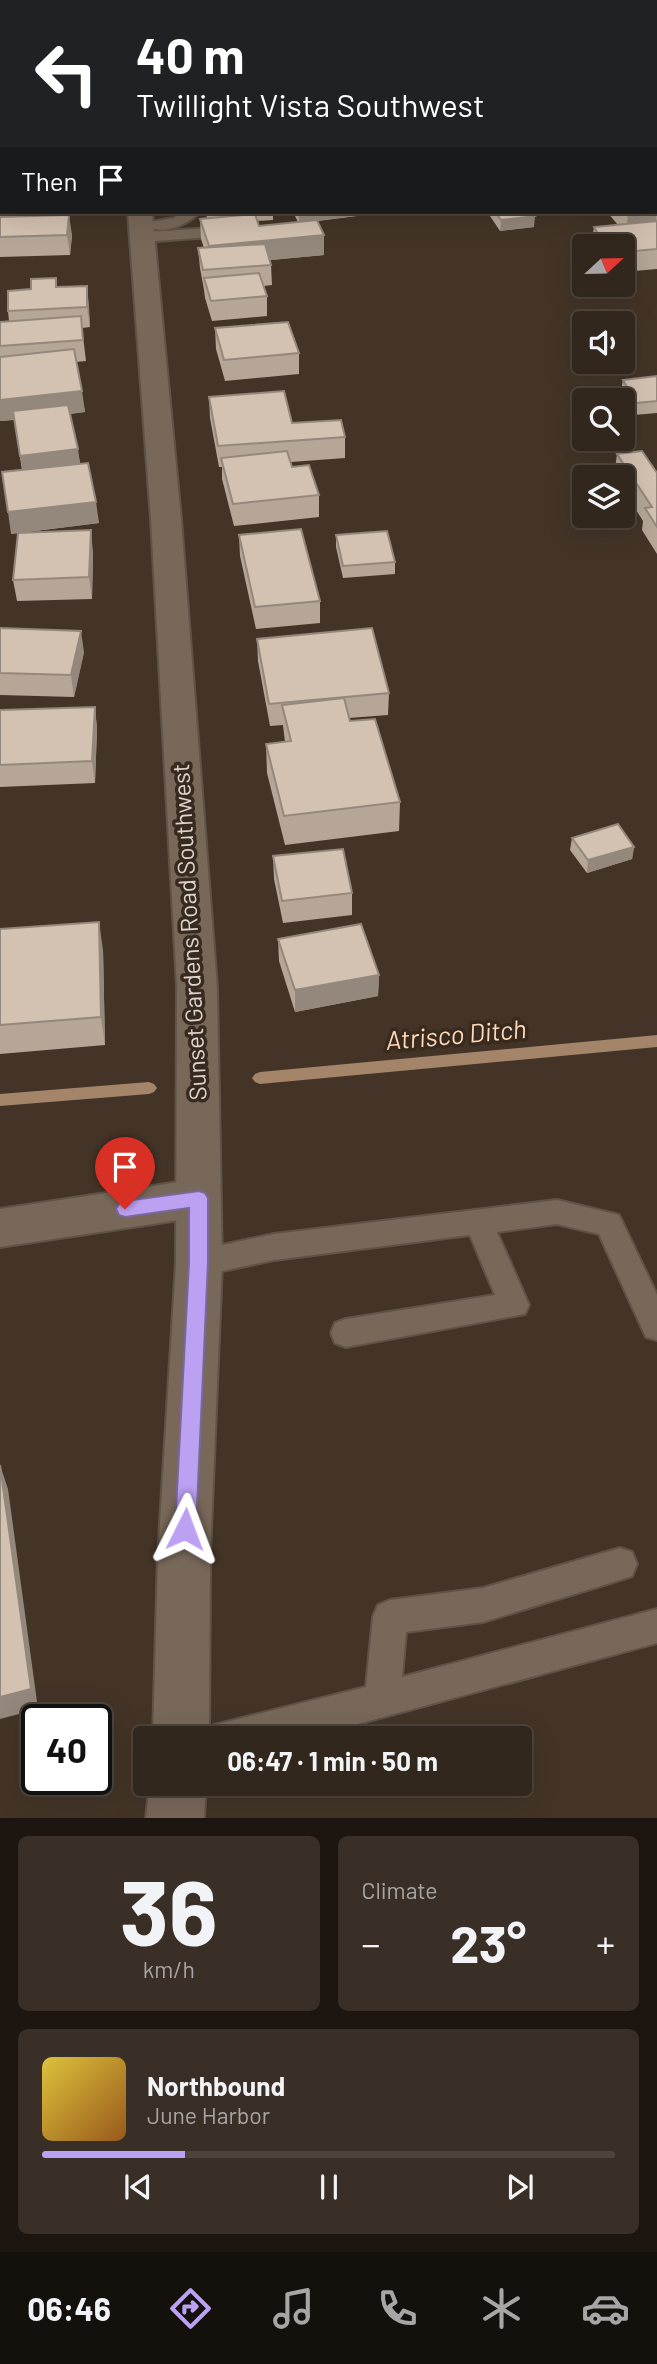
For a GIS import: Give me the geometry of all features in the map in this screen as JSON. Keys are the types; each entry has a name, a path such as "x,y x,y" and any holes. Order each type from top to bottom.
{"street":[{"name":"Sunset Gardens Road Southwest","path":"141,225 166,519 197,987 199,1263 184,1556 181,1726"},
{"path":"0,1228 198,1186"},
{"path":"175,1818 177,1796"}],"lane":[{"path":"141,225 168,225 189,214"},
{"path":"141,225 250,231"},
{"path":"199,1263 274,1247 557,1212 609,1224 657,1327"},
{"path":"346,1333 513,1305 479,1222"},
{"path":"382,1701 390,1617 483,1605 620,1564"},
{"path":"285,1726 657,1626"}],"building":[{"path":"255,214 259,226 317,220 324,235 209,246 200,219"},
{"path":"496,214 535,216 501,220"},
{"path":"69,215 67,235 0,237 0,217"},
{"path":"657,221 657,249 635,251 635,234 598,234 594,227"},
{"path":"265,244 271,265 203,270 198,248"},
{"path":"259,273 267,296 211,301 204,278"},
{"path":"56,278 56,287 87,286 87,307 8,311 8,291 31,289 31,279"},
{"path":"81,316 83,340 0,346 0,322"},
{"path":"288,322 299,353 224,360 215,328"},
{"path":"74,349 82,391 0,400 0,357"},
{"path":"657,376 657,401 636,403 635,388 628,388 623,380"},
{"path":"284,391 292,423 341,420 345,437 218,446 209,397"},
{"path":"68,405 78,449 20,456 13,411"},
{"path":"287,451 292,467 309,465 319,495 233,504 221,458"},
{"path":"642,451 657,473 657,527 645,508 652,507 635,481 635,465 624,465 617,454"},
{"path":"88,463 96,502 8,512 2,472"},
{"path":"301,529 320,601 255,607 239,535"},
{"path":"91,530 89,577 13,580 18,533"},
{"path":"387,531 395,562 343,566 336,535"},
{"path":"0,628 81,631 71,675 0,673"},
{"path":"372,628 389,693 269,704 257,639"},
{"path":"344,698 350,721 375,719 400,802 284,816 266,744 291,741 282,705"},
{"path":"95,707 92,761 0,765 0,710"},
{"path":"618,824 634,847 588,860 572,838"},
{"path":"343,849 352,893 282,901 273,856"},
{"path":"99,922 101,1017 0,1025 0,929"},
{"path":"361,924 379,975 295,990 278,939"},
{"path":"0,1465 31,1689 0,1697"}],"waterway":[{"name":"Atrisco Ditch","path":"260,1078 657,1041"},
{"name":"Atrisco Ditch","path":"0,1100 149,1088"}],"route":[{"path":"125,1209 199,1198 199,1263 185,1529"}]}
